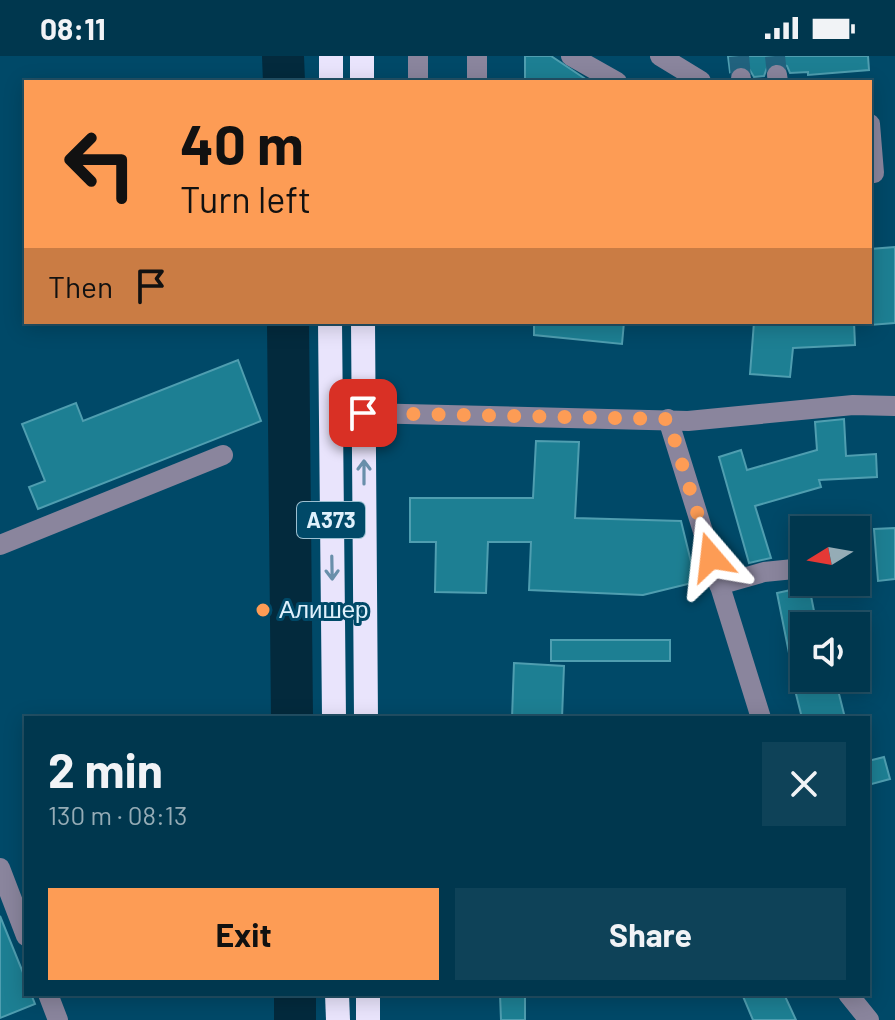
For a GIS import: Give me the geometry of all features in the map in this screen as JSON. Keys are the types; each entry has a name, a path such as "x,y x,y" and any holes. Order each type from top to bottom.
{"highway":[{"path":"331,56 331,80"},
{"path":"362,56 362,80"},
{"name":"A373","path":"330,324 334,716"},
{"name":"A373","path":"363,324 366,716"},
{"path":"337,996 338,1020"},
{"path":"368,996 368,1020"}],"street":[{"path":"418,56 418,80"},
{"path":"477,56 477,80"},
{"path":"571,56 613,80"},
{"path":"660,56 699,80"},
{"path":"872,148 874,173"},
{"path":"363,413 730,419 853,405 895,406"},
{"path":"668,419 760,716"},
{"path":"0,545 223,455"},
{"path":"719,585 764,572 790,569"},
{"path":"0,868 24,931"},
{"path":"49,996 58,1020"},
{"path":"850,996 869,1020"}],"building":[{"path":"525,56 551,56 587,80 525,80"},
{"path":"728,56 868,56 869,70 808,75 808,72 790,73 787,66 776,62 768,65 764,76 754,77 748,67 742,65 730,72"},
{"path":"895,247 895,323 870,325 872,249"},
{"path":"534,324 624,324 622,344 534,335"},
{"path":"754,324 854,324 855,345 793,348 790,377 750,374"},
{"path":"238,360 261,421 38,509 29,487 45,481 22,424 76,403 83,421"},
{"path":"844,419 846,456 876,454 877,477 819,480 821,487 755,506 771,558 749,563 719,457 741,450 747,470 817,450 815,422"},
{"path":"536,441 579,442 575,518 681,521 696,582 643,595 529,590 531,542 488,542 486,593 435,592 436,542 410,542 410,498 533,498"},
{"path":"895,528 895,579 878,581 874,529"},
{"path":"790,590 790,596 811,596 814,612 790,612 790,658 777,593"},
{"path":"551,640 670,640 670,661 551,661"},
{"path":"514,663 564,666 562,716 512,716"},
{"path":"796,692 838,692 844,716 802,716"},
{"path":"884,757 890,779 870,784 870,760"},
{"path":"0,916 24,975 24,996 32,996 35,1004 0,1018"},
{"path":"500,996 525,996 525,1020 501,1020"},
{"path":"743,996 785,996 796,1020 753,1020"}],"waterway":[{"path":"283,56 284,80"},
{"path":"288,324 292,716"},
{"path":"295,996 295,1020"}],"tunnel":[{"path":"739,56 741,78"},
{"path":"775,56 777,75"}],"place":[{"name":"Алишер","path":"263,610"}],"route":[{"path":"363,413 668,419 711,557"}]}
